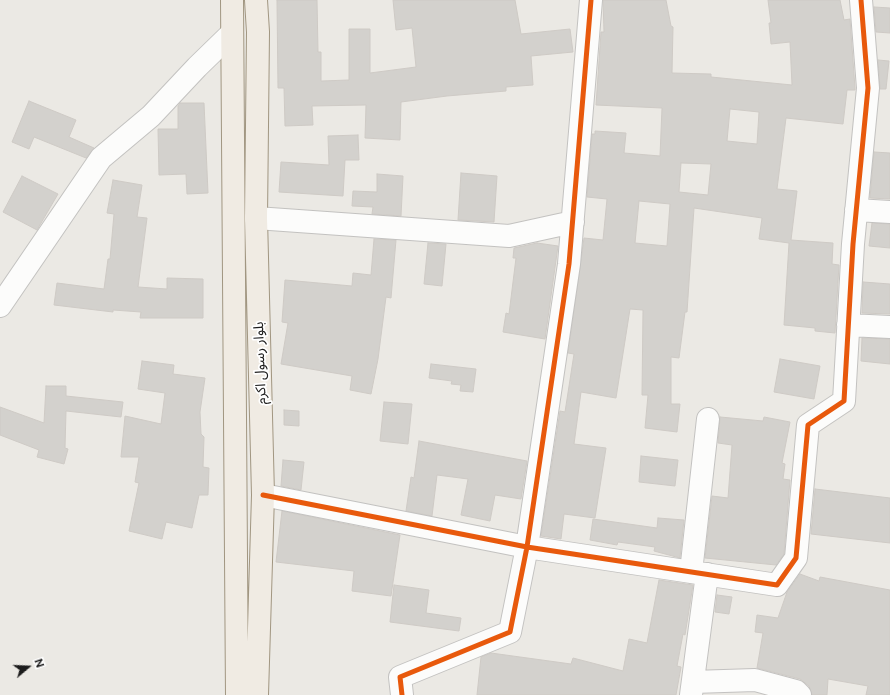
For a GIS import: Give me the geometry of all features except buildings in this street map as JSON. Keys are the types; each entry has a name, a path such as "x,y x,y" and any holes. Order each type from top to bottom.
{"main road":[{"name":"بلوار رسول اکرم","path":"232,0 237,695"},
{"name":"بلوار رسول اکرم","path":"256,0 258,32 256,218 263,495 257,695"},
{"path":"232,33 258,32"}],"street":[{"path":"402,695 400,677 510,632 527,547 569,264 591,0"},
{"path":"263,495 527,547 777,586 796,558 808,425 844,401 856,210 868,88 861,0"},
{"path":"0,306 101,158 151,116 197,67 232,33"},
{"path":"856,210 890,212"},
{"path":"256,218 509,236 573,222"},
{"path":"848,325 890,327"},
{"path":"708,419 692,688 755,680 796,691 800,695"}],"cycle path":[{"path":"402,695 400,677 510,632 527,547 569,264 591,0"},
{"path":"263,495 527,547 777,585 796,558 808,425 844,401 853,244 868,88 861,0"}]}
